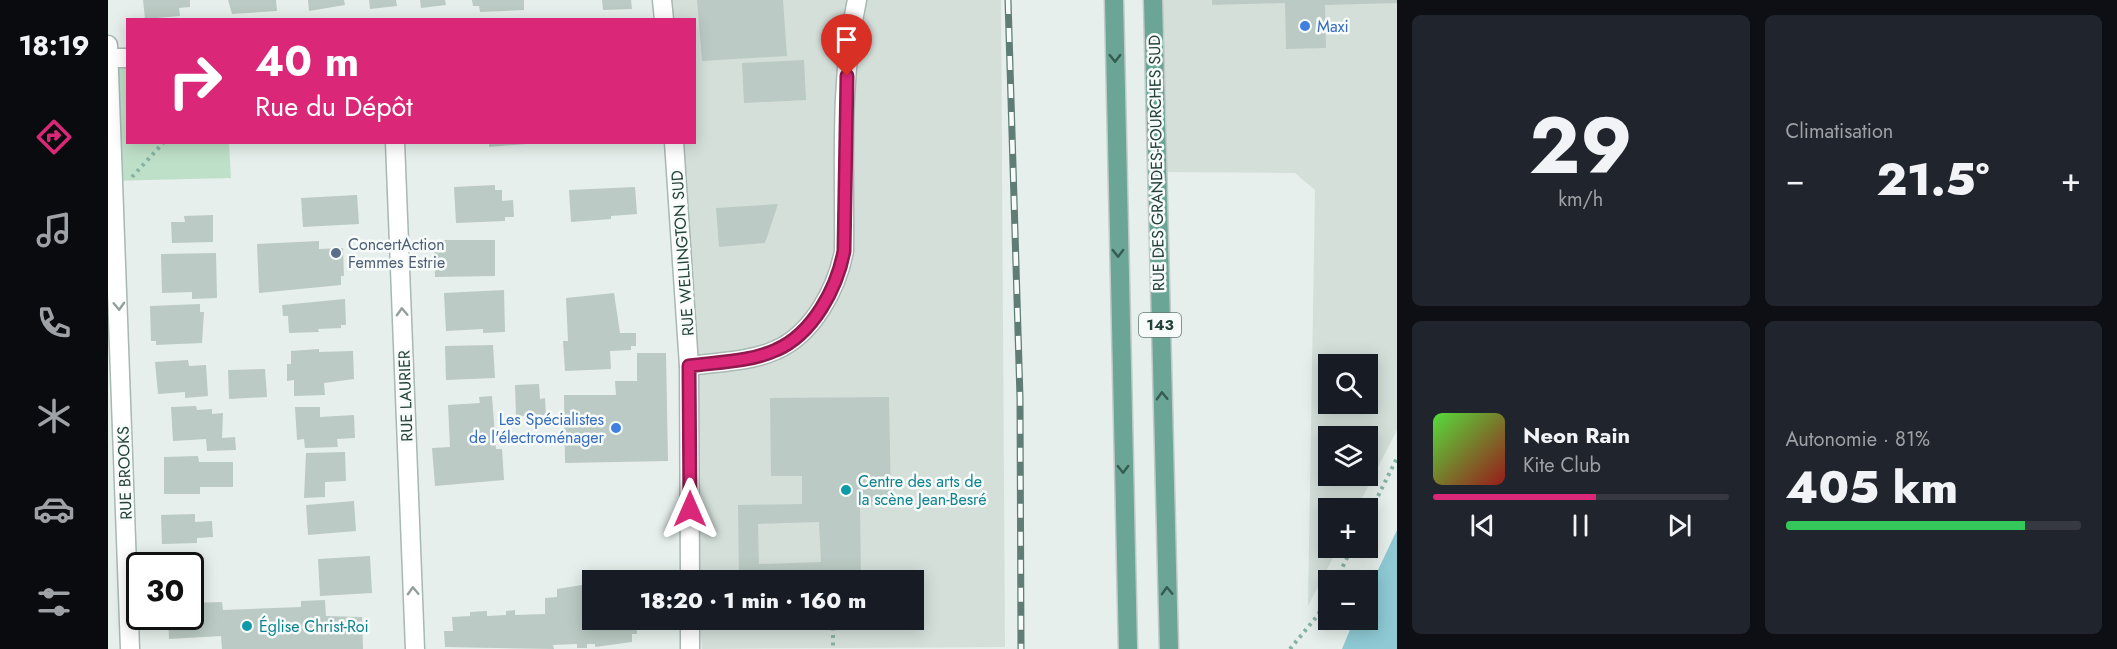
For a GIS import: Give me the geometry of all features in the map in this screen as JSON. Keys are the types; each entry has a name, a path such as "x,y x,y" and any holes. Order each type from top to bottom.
{"main road":[{"name":"143","path":"1114,0 1128,649"},
{"name":"RUE DES GRANDES-FOURCHES SUD","path":"1153,0 1169,649"}],"street":[{"path":"662,0 664,18"},
{"path":"689,366 777,350 796,336 828,300 840,271 844,251 845,94 851,26 857,0"},
{"name":"RUE BROOKS","path":"113,55 115,196 130,649"},
{"name":"RUE LAURIER","path":"395,144 415,649"},
{"name":"RUE WELLINGTON SUD","path":"674,144 689,366 690,570"},
{"path":"690,630 690,649"}],"path":[{"path":"115,196 162,144"},
{"path":"1377,498 1397,458"},
{"path":"1290,649 1318,615"},
{"path":"833,630 833,649"}],"shaded area":[{"path":"662,0 1001,0 1005,647 702,649 701,630 924,630 924,570 698,570 674,144 696,144 696,18 664,18"},
{"path":"1153,0 1397,0 1397,430 1378,467 1378,426 1318,426 1318,486 1368,486 1362,498 1318,498 1318,558 1333,558 1327,570 1318,570 1318,587 1308,606 1315,190 1295,173 1156,172"}],"green space":[{"path":"108,58 126,58 126,144 229,144 231,178 108,181"}],"water":[{"path":"1397,530 1397,649 1342,649 1350,630 1378,630 1378,570"}],"building":[{"path":"143,0 190,0 190,7 179,8 180,16 145,18"},
{"path":"228,0 276,0 277,11 232,14"},
{"path":"308,0 344,0 345,5 309,11"},
{"path":"369,0 396,0 397,6 370,9"},
{"path":"420,0 445,0 446,5 421,8"},
{"path":"472,0 524,0 524,10 480,12 479,6 473,6"},
{"path":"602,0 631,0 632,9 603,10"},
{"path":"697,0 783,0 787,56 702,61"},
{"name":"Maxi","path":"1212,0 1397,0 1397,3 1325,5 1326,48 1286,49 1285,3 1212,5"},
{"path":"804,60 806,100 744,103 742,63"},
{"path":"489,144 527,144 489,147"},
{"path":"495,185 495,190 502,190 502,201 513,200 514,217 505,217 505,221 456,223 454,187"},
{"path":"635,187 637,214 611,216 611,219 571,222 569,190"},
{"path":"357,195 359,224 303,227 301,198"},
{"path":"778,204 765,243 719,247 716,208"},
{"path":"213,215 213,242 172,243 171,222 185,222 184,216"},
{"path":"434,240 495,240 495,276 435,277"},
{"path":"319,241 319,249 343,248 344,276 341,276 341,285 259,293 257,244"},
{"path":"216,253 217,298 192,299 192,292 162,293 161,254"},
{"path":"504,290 505,332 483,333 483,329 446,331 444,293"},
{"path":"614,293 620,333 636,333 636,346 631,346 631,350 610,351 611,369 565,371 563,341 568,341 566,298"},
{"path":"345,299 346,325 341,325 341,328 318,329 319,332 289,333 288,316 283,316 282,305"},
{"path":"200,304 200,312 204,312 202,343 156,345 156,341 151,341 150,306"},
{"path":"493,345 495,378 446,380 445,346"},
{"path":"319,349 319,352 353,351 354,379 324,383 325,395 294,396 294,380 287,381 287,364 291,364 291,351"},
{"name":"Les Spécialistes de l'électroménager","path":"637,353 666,353 668,461 565,463 564,395 616,395 615,381 637,381"},
{"path":"188,360 189,366 206,365 208,396 185,398 185,392 158,394 155,362"},
{"path":"265,369 267,397 229,399 228,370"},
{"path":"539,384 540,399 545,398 546,415 516,416 515,385"},
{"path":"492,396 496,449 502,449 504,480 435,486 432,448 450,447 448,405 480,403 479,397"},
{"name":"Centre des arts de la scène Jean-Besré","path":"889,397 891,505 860,506 861,570 739,570 738,505 802,504 802,476 771,476 770,398","holes":["819,522 821,562 759,564 758,524"]},
{"path":"196,406 197,410 212,409 212,414 223,413 222,438 235,437 236,450 207,451 206,439 173,441 171,407"},
{"path":"295,407 320,407 320,417 354,415 355,438 337,439 338,447 305,448 304,439 297,440"},
{"path":"345,452 346,481 325,482 325,497 304,498 306,453"},
{"path":"198,456 199,462 233,462 233,487 200,487 200,494 164,494 164,457"},
{"path":"354,501 356,531 308,535 306,505"},
{"path":"195,514 195,522 212,521 213,537 197,538 197,543 162,544 161,515"},
{"path":"370,556 372,593 320,596 318,559"},
{"path":"582,585 582,630 637,630 637,634 632,634 632,642 595,647 595,644 587,644 587,648 577,648 577,644 553,645 554,649 445,647 444,631 453,631 452,617 470,616 470,612 487,611 487,616 506,615 506,611 515,610 515,615 545,614 545,598 557,597 557,589"},
{"name":"Église Christ-Roi","path":"325,600 326,616 362,617 363,649 222,649 221,636 169,639 169,630 204,630 204,603 222,602 223,610 301,607 301,601"}],"railway":[{"path":"1008,0 1020,398 1021,649"}],"place":[{"name":"Maxi","path":"1305,26"},
{"name":"ConcertAction Femmes Estrie","path":"336,253"},
{"name":"Les Spécialistes de l'électroménager","path":"616,428"},
{"name":"Centre des arts de la scène Jean-Besré","path":"846,490"},
{"name":"Église Christ-Roi","path":"247,626"}],"route":[{"path":"690,509 689,366 744,358 777,350 796,336 817,314 828,300 840,271 844,251 847,76"}]}
